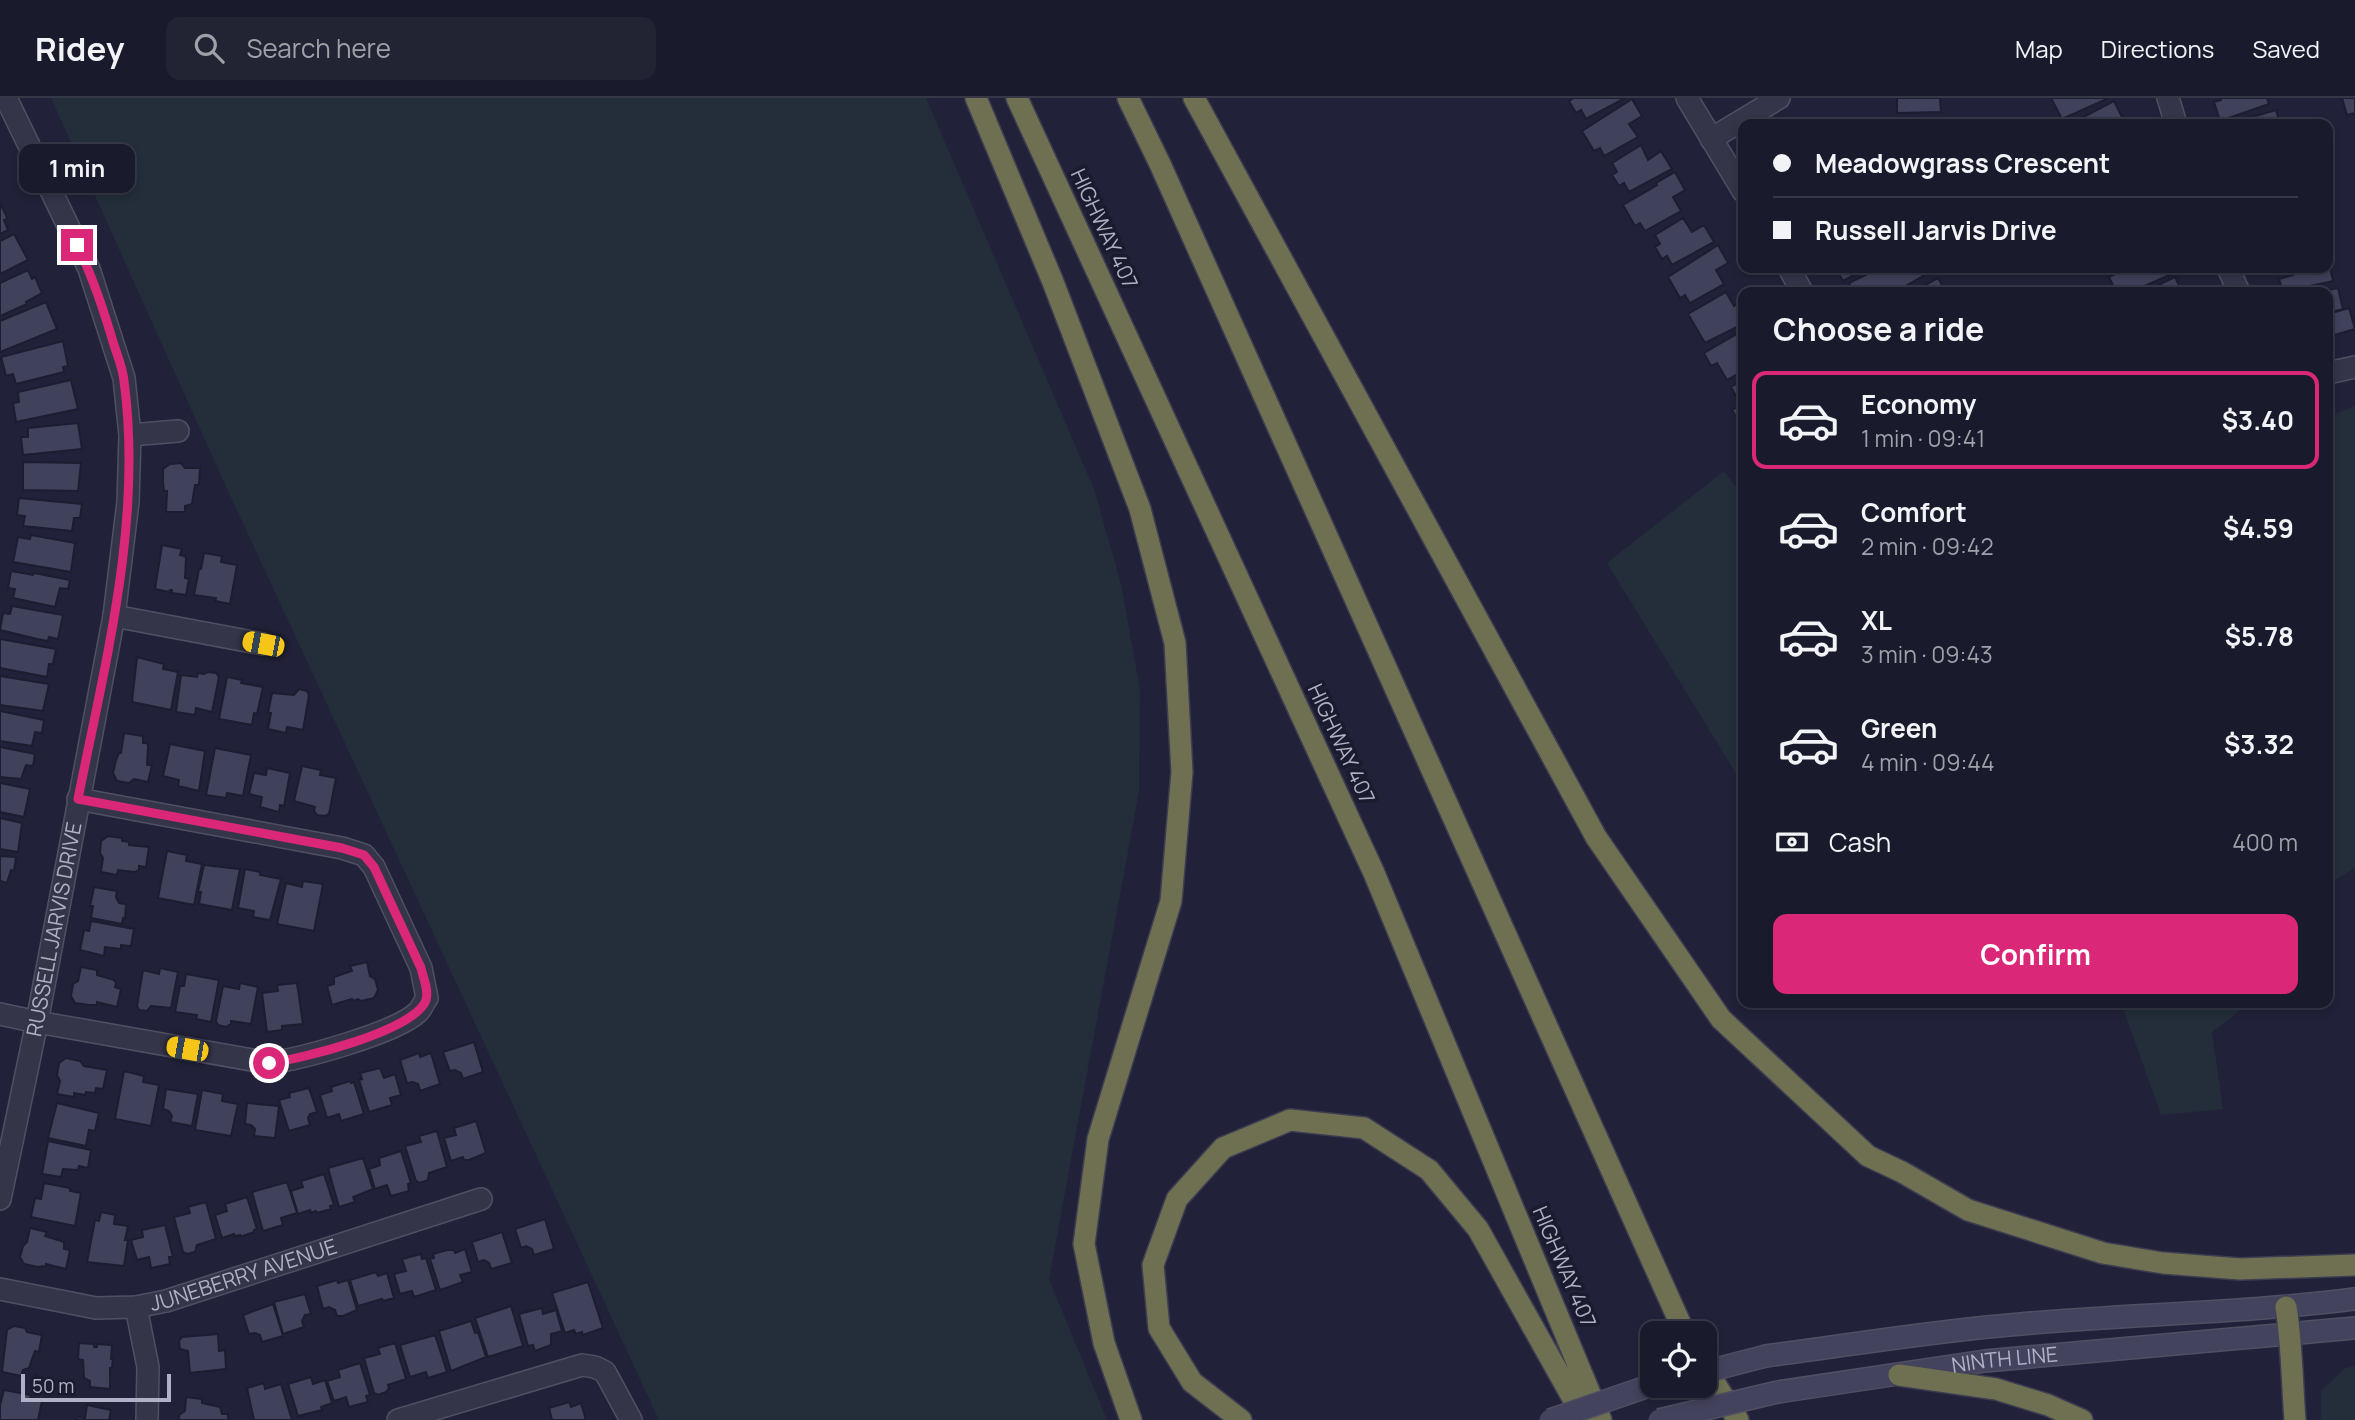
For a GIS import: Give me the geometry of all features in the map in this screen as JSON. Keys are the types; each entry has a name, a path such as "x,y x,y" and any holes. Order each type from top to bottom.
{"highway":[{"path":"976,98 1053,282 1140,509 1175,643 1182,772 1171,901 1098,1139 1084,1244 1104,1343 1131,1420"},
{"name":"HIGHWAY 407","path":"1017,98 1374,873 1601,1420"},
{"path":"1128,98 1166,177 1679,1321"},
{"path":"1194,98 1596,837 1721,1019 1868,1156 1968,1210 2102,1253 2163,1263 2240,1269 2355,1265"},
{"path":"1241,1420 1192,1382 1159,1328 1153,1265 1177,1199 1223,1148 1290,1120 1364,1128 1429,1170 1478,1229 1585,1420"},
{"path":"2286,1307 2291,1335 2290,1359 2295,1420"},
{"path":"1899,1375 1996,1390 2048,1405 2082,1420"},
{"path":"1717,1387 1738,1420"},
{"path":"1715,1398 1725,1420"}],"main road":[{"name":"NINTH LINE","path":"1717,1370 1766,1356 1996,1326 2286,1307 2355,1299"},
{"name":"NINTH LINE","path":"1659,1420 1778,1392 1985,1361 2355,1328"},
{"path":"1550,1420 1640,1389"}],"street":[{"name":"RUSSELL JARVIS DRIVE","path":"0,1199 37,1022 114,616 128,502 130,435 124,378 89,269 6,98"},
{"path":"1687,98 1738,183"},
{"path":"1744,119 1779,98"},
{"path":"2168,98 2174,119"},
{"path":"1710,139 1738,122"},
{"path":"2333,372 2355,367"},
{"path":"130,435 178,430"},
{"path":"114,616 263,644"},
{"path":"0,1014 269,1063 290,1060 379,1033 419,1011 427,998 421,968 374,867 364,855 342,848 78,799"},
{"name":"JUNEBERRY AVENUE","path":"0,1289 96,1308 136,1307 166,1301 481,1199"},
{"path":"136,1307 148,1367 147,1420"},
{"path":"398,1420 582,1365 605,1372 631,1420"}],"shaded area":[{"path":"51,98 926,98 1094,489 1121,584 1140,690 1139,792 1049,1279 1107,1420 659,1420 228,491"},
{"path":"2355,406 2355,868 2333,881 2333,415"},
{"path":"1724,471 1738,489 1738,777 1607,563"},
{"path":"2123,1008 2243,1008 2212,1032 2223,1109 2161,1115"},
{"path":"2355,1366 2355,1420 2321,1420 2321,1391 2345,1368"}],"building":[{"path":"1574,98 1625,98 1586,119 1581,110 1576,113 1569,101"},
{"path":"1897,98 1940,98 1941,112 1897,113"},
{"path":"2051,98 2109,98 2062,119"},
{"path":"2267,98 2269,104 2219,119 2214,102"},
{"path":"2342,98 2355,98 2355,113 2347,115"},
{"path":"1632,99 1642,116 1629,124 1638,137 1604,156 1600,148 1594,151 1582,131"},
{"path":"2114,101 2123,119 2080,119"},
{"path":"2276,110 2279,119 2242,119"},
{"path":"1641,145 1648,160 1661,151 1672,169 1629,192 1624,183 1619,186 1612,175 1617,172 1612,163"},
{"path":"1675,172 1685,190 1673,197 1681,211 1645,231 1640,223 1635,226 1623,205"},
{"path":"0,203 6,215 7,219 4,220 8,230 0,234"},
{"path":"1683,218 1692,232 1704,225 1714,242 1672,265 1667,256 1662,259 1655,247 1660,244 1655,235"},
{"path":"14,234 28,260 0,274 0,241"},
{"path":"1718,245 1728,263 1716,270 1724,284 1690,303 1685,295 1680,298 1668,277"},
{"path":"28,270 32,279 35,277 42,293 26,302 27,304 0,316 0,283"},
{"path":"1839,273 1858,273 1843,281"},
{"path":"1870,273 1921,273 1923,276 1904,287 1851,287 1849,283"},
{"path":"2117,273 2174,273 2142,287 2114,287 2109,277"},
{"path":"2331,273 2333,281 2306,287 2281,287 2279,279 2293,275"},
{"path":"2175,277 2180,287 2154,287"},
{"path":"1938,278 1943,287 1922,287"},
{"path":"2338,288 2343,309 2333,312 2333,289"},
{"path":"1726,292 1734,306 1738,303 1738,326 1705,343 1688,314"},
{"path":"46,302 57,329 0,352 0,321"},
{"path":"2349,308 2355,329 2333,336 2333,313"},
{"path":"1738,333 1738,374 1727,380 1717,363 1711,366 1704,353"},
{"path":"63,341 68,366 63,367 64,372 16,384 13,374 6,376 1,357"},
{"path":"71,380 78,409 16,422 13,403 19,402 18,392"},
{"path":"1738,383 1738,400 1731,387"},
{"path":"1738,407 1738,420 1732,410"},
{"path":"78,423 82,449 23,455 21,437 28,437 28,428"},
{"path":"23,462 81,463 78,491 23,490"},
{"path":"181,463 185,468 200,468 199,485 195,485 192,504 185,506 185,512 166,512 167,491 164,491 163,469 170,464"},
{"path":"19,498 82,504 80,518 74,518 72,531 23,526 25,516 17,515"},
{"path":"31,535 75,543 71,572 13,562 18,537 30,539"},
{"path":"162,545 182,549 180,555 186,559 185,578 189,579 186,595 172,593 172,590 169,592 155,589"},
{"path":"204,553 222,556 221,562 237,565 230,604 215,601 216,598 194,595"},
{"path":"11,571 70,580 68,589 60,588 55,607 13,598 15,589 8,588"},
{"path":"12,606 63,615 58,639 49,637 48,641 0,630 3,613 10,614"},
{"path":"0,639 56,649 47,677 0,668"},
{"path":"137,657 164,664 163,669 178,672 171,710 132,702"},
{"path":"198,673 216,673 219,677 212,712 196,708 195,715 176,712 181,675 197,677"},
{"path":"0,676 49,684 43,711 0,705"},
{"path":"227,677 263,687 252,725 219,719"},
{"path":"299,689 307,691 309,695 303,730 287,727 286,733 268,729 272,693 294,695"},
{"path":"0,711 44,720 42,733 35,732 32,746 0,741"},
{"path":"124,733 143,736 143,743 147,743 147,765 152,765 148,782 134,779 129,783 117,781 113,773 121,753"},
{"path":"170,744 205,751 199,791 178,786 179,780 163,776"},
{"path":"0,747 35,754 33,766 26,765 21,779 0,777"},
{"path":"215,748 251,755 243,796 227,793 226,798 206,795"},
{"path":"302,766 321,770 320,775 336,778 329,814 317,815 315,807 294,801"},
{"path":"267,768 290,773 284,806 280,805 279,812 260,807 262,797 249,794 254,773 266,775"},
{"path":"0,783 30,789 24,817 0,812"},
{"path":"0,818 22,823 18,852 0,849"},
{"path":"108,836 122,838 122,841 129,842 129,845 149,847 146,867 139,866 139,870 135,872 118,870 117,875 101,872 101,841"},
{"path":"167,851 187,855 186,861 202,864 194,905 158,898"},
{"path":"0,856 16,857 14,871 11,870 7,883 0,881"},
{"path":"204,865 240,869 232,910 199,904 201,892 198,892"},
{"path":"245,869 281,879 270,920 253,917 254,911 238,908"},
{"path":"303,881 323,884 314,931 277,924 286,883 302,887"},
{"path":"94,887 117,891 119,903 126,904 122,924 91,918 93,906 90,906"},
{"path":"91,921 134,929 131,946 121,945 121,949 105,947 104,956 80,950 84,930 89,931"},
{"path":"367,962 370,976 375,979 378,990 374,998 361,1001 352,999 332,1005 327,986 334,984 334,977 352,971 350,966"},
{"path":"81,967 97,970 97,975 114,980 115,987 121,989 117,1007 97,1002 97,1005 75,1003 71,996 73,984 78,981"},
{"path":"160,968 178,972 171,1008 151,1006 147,1011 139,1010 137,1006 143,970 159,974"},
{"path":"186,974 219,980 211,1022 196,1019 197,1015 175,1012 180,986 184,986"},
{"path":"240,983 258,987 251,1024 231,1021 226,1027 218,1025 216,1021 223,986 239,989"},
{"path":"297,983 303,1024 282,1026 282,1030 267,1032 262,993 278,991 277,985"},
{"path":"474,1042 483,1072 463,1079 461,1073 450,1071 443,1052"},
{"path":"419,1053 420,1057 431,1053 440,1084 420,1091 418,1084 407,1083 400,1060"},
{"path":"66,1058 80,1061 84,1066 107,1070 103,1089 96,1088 95,1093 86,1092 85,1095 74,1093 74,1097 57,1094 60,1081 57,1075 59,1063"},
{"path":"380,1068 384,1078 395,1074 401,1095 390,1098 392,1105 369,1112 359,1080 362,1079 360,1073"},
{"path":"124,1071 144,1076 143,1082 159,1085 151,1126 115,1119"},
{"path":"354,1082 364,1114 341,1121 339,1114 327,1118 320,1095 332,1091 331,1087"},
{"path":"309,1088 317,1112 310,1114 310,1125 289,1131 279,1100 290,1097 289,1093"},
{"path":"166,1089 198,1094 192,1126 170,1122 172,1116 169,1111 163,1109"},
{"path":"202,1090 223,1094 222,1101 238,1104 231,1136 195,1130"},
{"path":"57,1103 99,1113 95,1131 89,1130 86,1146 48,1138"},
{"path":"247,1103 279,1106 275,1138 254,1136 255,1129 245,1124"},
{"path":"476,1121 486,1153 469,1160 464,1160 463,1157 451,1161 444,1138 456,1135 454,1128"},
{"path":"437,1131 447,1167 429,1173 428,1180 420,1183 416,1181 405,1146 421,1142 419,1136"},
{"path":"48,1141 91,1150 88,1168 79,1166 78,1170 63,1169 61,1177 42,1174"},
{"path":"401,1151 411,1183 408,1184 409,1191 391,1196 387,1185 375,1189 369,1169 380,1165 379,1158"},
{"path":"363,1158 373,1189 353,1197 355,1202 339,1207 328,1168"},
{"path":"324,1174 334,1205 330,1206 331,1209 317,1213 311,1213 310,1210 298,1214 291,1191 303,1187 301,1181"},
{"path":"287,1182 297,1213 281,1218 283,1225 263,1231 252,1192"},
{"path":"44,1183 81,1193 75,1226 31,1217 35,1198 41,1199"},
{"path":"247,1197 257,1229 240,1237 234,1234 222,1238 215,1215 227,1211 225,1204"},
{"path":"206,1202 216,1239 197,1245 195,1252 187,1254 183,1252 174,1217 190,1213 188,1207"},
{"path":"101,1212 115,1215 114,1224 128,1226 124,1266 87,1262 95,1220 99,1221"},
{"path":"545,1219 554,1249 534,1255 532,1249 526,1246 521,1248 515,1229"},
{"path":"165,1225 173,1257 169,1257 170,1264 151,1268 149,1257 137,1260 131,1240 143,1237 142,1230"},
{"path":"30,1228 47,1232 45,1236 64,1242 64,1249 70,1250 66,1269 46,1264 38,1267 24,1264 20,1257"},
{"path":"502,1232 512,1263 491,1269 489,1263 484,1260 478,1262 472,1242"},
{"path":"465,1249 472,1272 460,1275 463,1282 440,1290 430,1259 434,1258 433,1254 447,1250 454,1250 455,1253"},
{"path":"421,1254 422,1259 426,1258 436,1290 414,1297 412,1291 400,1294 394,1274 406,1271 402,1259"},
{"path":"376,1272 378,1276 387,1273 394,1298 358,1306 350,1280"},
{"path":"337,1280 338,1283 348,1280 357,1310 343,1316 337,1316 335,1310 329,1307 323,1309 317,1286"},
{"path":"588,1282 603,1328 583,1335 582,1332 576,1334 574,1330 565,1333 552,1293"},
{"path":"305,1294 311,1314 305,1315 302,1321 304,1327 283,1334 274,1302"},
{"path":"273,1304 283,1336 262,1342 260,1335 249,1334 243,1315"},
{"path":"511,1306 523,1346 488,1357 475,1318"},
{"path":"542,1308 543,1314 556,1310 562,1331 551,1334 551,1345 535,1351 533,1345 528,1346 519,1314"},
{"path":"471,1321 475,1333 478,1332 486,1357 451,1371 439,1331"},
{"path":"14,1326 42,1335 39,1352 35,1351 29,1368 23,1370 21,1376 2,1372 7,1330"},
{"path":"218,1334 219,1351 225,1350 226,1369 190,1373 188,1351 180,1349 179,1341 182,1337"},
{"path":"435,1335 447,1372 428,1378 426,1372 410,1377 400,1345"},
{"path":"79,1343 94,1344 94,1347 97,1347 97,1344 112,1345 110,1389 90,1387 90,1381 84,1378 83,1360 78,1359"},
{"path":"395,1343 406,1379 388,1385 386,1392 378,1395 374,1393 364,1358 380,1354 378,1348"},
{"path":"360,1363 370,1395 366,1396 368,1402 349,1407 346,1397 334,1401 327,1381 340,1377 338,1370"},
{"path":"311,1377 313,1384 325,1380 332,1403 321,1407 322,1410 298,1416 288,1384"},
{"path":"264,1383 265,1389 281,1384 292,1420 254,1420 247,1388"},
{"path":"4,1390 31,1395 30,1398 42,1401 38,1420 0,1420"},
{"path":"186,1397 202,1399 202,1403 220,1407 222,1414 228,1414 228,1420 179,1420 179,1415 185,1411"},
{"path":"569,1402 571,1407 581,1403 586,1420 552,1420 549,1408"},
{"path":"87,1405 111,1410 109,1420 77,1420 78,1417 85,1418"}],"route":[{"path":"77,245 89,269 124,378 130,435 128,502 114,616 78,799 342,848 364,855 374,867 421,968 426,986 427,998 419,1011 405,1021 379,1033 290,1060 269,1063"}]}
